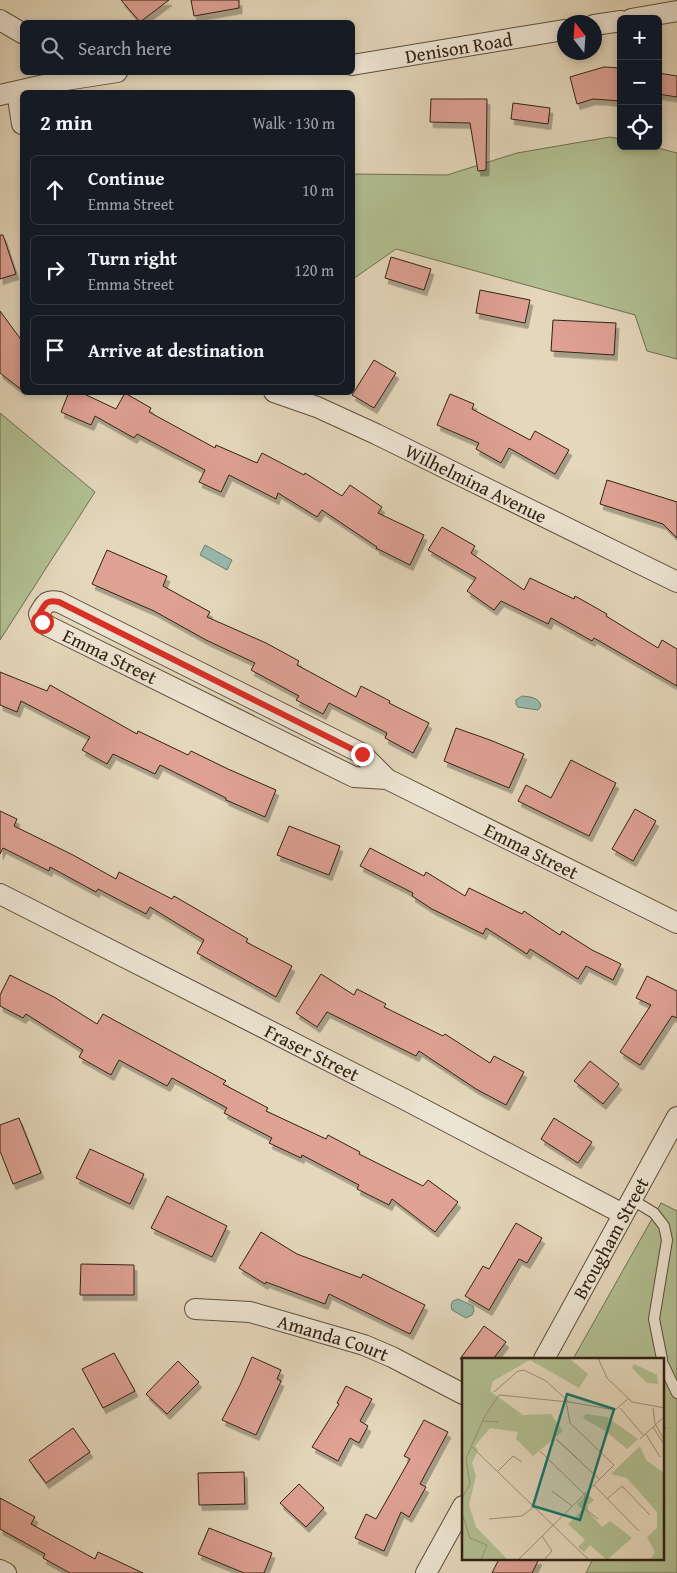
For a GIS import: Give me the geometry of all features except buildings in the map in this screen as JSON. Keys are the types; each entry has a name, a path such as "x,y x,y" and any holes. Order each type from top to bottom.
{"street":[{"path":"651,15 677,10"},
{"path":"0,20 20,32"},
{"path":"602,24 617,21"},
{"name":"Denison Road","path":"355,65 557,31"},
{"path":"20,119 9,93 65,76 78,75"},
{"name":"Wilhelmina Avenue","path":"283,395 317,407 376,434 677,582"},
{"name":"Emma Street","path":"387,779 354,777 48,626 42,622 39,614 45,604 52,600 59,602 362,754 387,779 677,923"},
{"name":"Fraser Street","path":"0,894 385,1089 627,1207"},
{"name":"Brougham Street","path":"545,1358 677,1117"},
{"name":"Amanda Court","path":"195,1309 250,1312 364,1345 392,1357 462,1393"},
{"path":"426,1573 462,1508"},
{"path":"0,1570 6,1573"}],"lane":[{"path":"627,1207 654,1213 664,1226 667,1240 654,1319 662,1358"},
{"path":"664,1366 677,1392"}],"green space":[{"path":"610,137 617,138 617,150 662,149 677,153 677,359 647,351 635,315 396,249 355,278 355,174 447,175 517,153"},
{"path":"0,413 95,492 0,640"},
{"path":"661,1203 677,1211 677,1573 586,1573 592,1560 664,1560 664,1431 666,1428 664,1427 664,1358 574,1358"}],"water":[{"path":"205,545 232,560 227,570 200,555"},
{"path":"522,696 536,699 541,706 538,710 518,707 516,700"},
{"path":"458,1299 473,1306 474,1311 472,1315 466,1318 452,1310 451,1305 453,1301"}],"route":[{"path":"42,622 39,614 45,604 52,600 59,602 362,754"}]}
